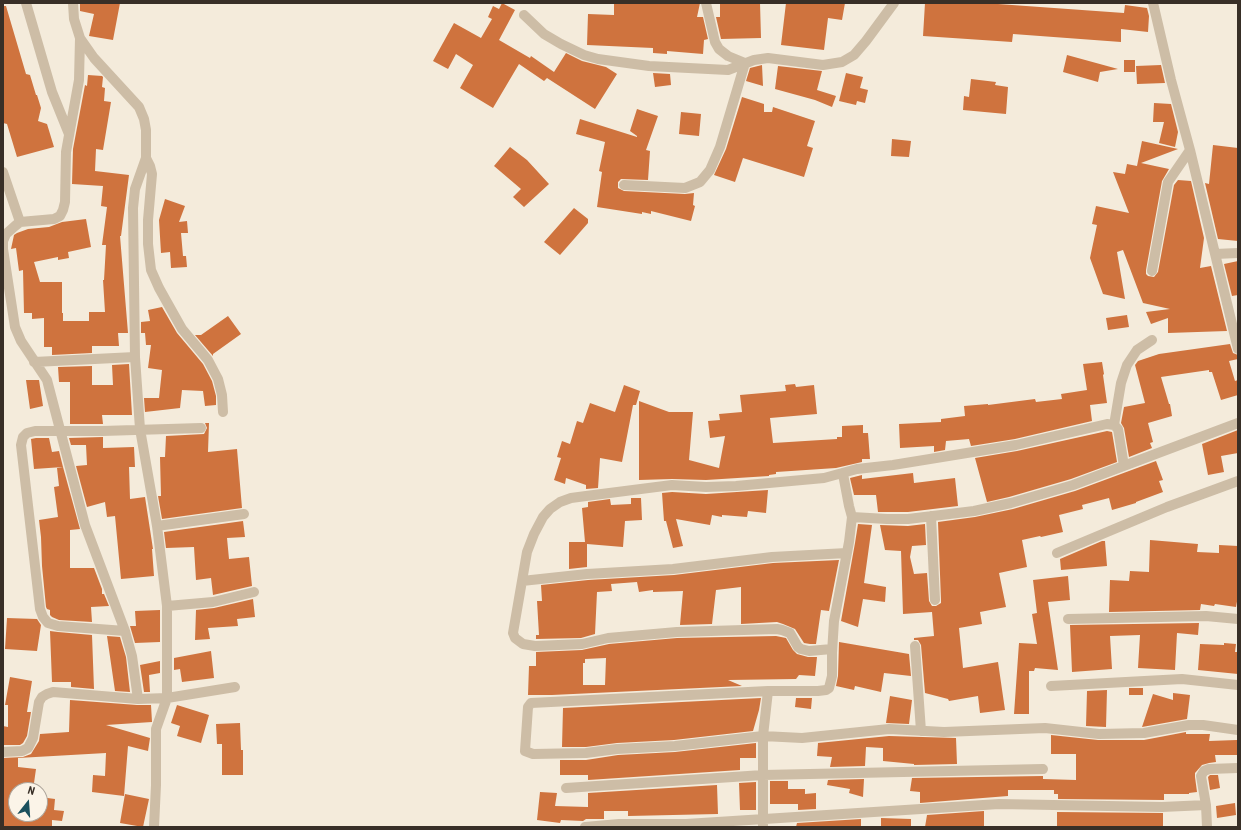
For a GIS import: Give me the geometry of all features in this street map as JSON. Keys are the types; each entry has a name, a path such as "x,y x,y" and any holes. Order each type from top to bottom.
{"street":[{"path":"26,3 52,92 69,135"},
{"path":"73,3 74,19 80,38 94,58 139,107 144,118 146,130 146,158 135,189 133,208 135,357 140,429 157,526 166,606 167,698 156,729 154,827"},
{"path":"706,3 715,42 719,49 728,56 745,63"},
{"path":"524,15 544,34 584,55 598,59 649,66 728,70 754,60 768,58 823,65 842,62 854,55 894,3"},
{"path":"1153,3 1238,349"},
{"path":"80,38 79,80 66,152 65,202 63,210 60,216 54,219 20,222 6,234 3,249 15,327 21,341 47,380 85,525 125,630 132,656 138,699"},
{"path":"624,185 685,188 700,182 710,170 720,147 745,63"},
{"path":"1152,271 1168,182 1190,150"},
{"path":"146,158 152,174 148,220 148,244 152,270 159,288 182,329 208,360 218,380 224,412"},
{"path":"3,172 20,222"},
{"path":"1215,254 1238,254"},
{"path":"1114,425 1121,383 1127,365 1137,350 1152,340"},
{"path":"34,362 135,357"},
{"path":"852,517 887,519 931,516 974,511 1011,503 1073,485 1238,423"},
{"path":"832,649 809,651 801,649 790,634 777,629 677,632 608,638 582,644 535,646 523,644 515,638 513,633 527,552 543,517 550,509 560,502 571,498 653,486 736,486 824,478 858,469 1016,446 1107,424 1114,425 1118,429 1124,466"},
{"path":"125,630 58,626 48,623 43,617 40,609 21,445 23,438 27,433 34,431 201,428"},
{"path":"843,474 852,517 834,621 831,681 829,688 818,691 768,691 531,703 528,707 526,751 533,754 586,753 617,749 675,746 763,736 802,738 874,730 966,732 1011,728 1046,728 1098,734 1144,733 1189,725 1203,725 1238,730"},
{"path":"1057,553 1167,507 1238,481"},
{"path":"157,526 244,514"},
{"path":"931,516 935,600"},
{"path":"522,581 587,574 673,569 772,557 846,553"},
{"path":"166,606 213,602 254,592"},
{"path":"1068,619 1206,616 1238,619"},
{"path":"914,646 921,731"},
{"path":"1050,686 1182,679 1238,685"},
{"path":"3,752 22,751 28,748 33,738 42,697 53,692 138,699 167,698 235,687"},
{"path":"763,823 763,736 768,691"},
{"path":"1207,827 1206,805 1201,776 1204,771 1209,769 1238,768"},
{"path":"566,788 762,775 1043,769"},
{"path":"585,827 619,824 686,826 763,823 796,818 999,804 1162,807 1206,805"}],"building":[{"path":"80,3 120,3 113,40 89,36 94,14 80,11"},
{"path":"502,3 515,10 499,40 530,58 531,56 554,72 566,53 582,61 606,67 617,74 595,109 547,78 544,81 519,64 493,108 460,88 473,65 456,54 448,69 433,61 454,23 481,38 492,19 488,17 493,6 499,9"},
{"path":"614,3 700,3 697,17 703,17 708,39 704,40 703,54 667,51 667,54 653,53 653,48 587,45 588,14 614,15"},
{"path":"720,3 760,3 761,38 721,39 716,17 720,17"},
{"path":"786,3 845,3 842,20 828,18 824,50 781,45"},
{"path":"925,3 984,3 1124,13 1125,5 1147,8 1149,16 1148,32 1121,29 1121,42 1013,34 1012,42 923,36"},
{"path":"3,6 6,6 26,74 30,75 41,108 38,121 47,124 54,147 17,157 7,124 3,123"},
{"path":"1067,55 1118,69 1100,72 1098,82 1063,72"},
{"path":"1124,60 1135,60 1135,72 1124,72"},
{"path":"762,65 763,86 746,81 750,68"},
{"path":"1161,65 1165,83 1137,84 1136,66"},
{"path":"778,66 822,71 817,90 836,96 832,107 815,100 775,89"},
{"path":"653,73 670,74 671,85 655,87"},
{"path":"846,73 863,77 860,88 868,90 865,103 857,101 856,105 839,101"},
{"path":"88,75 103,77 102,87 105,88 104,101 111,102 103,150 96,149 95,171 129,175 120,236 128,333 118,333 119,346 92,346 92,353 52,355 52,347 44,347 44,318 32,319 32,313 24,313 23,270 19,271 16,248 11,249 14,235 17,233 28,229 49,227 62,222 86,219 91,247 68,252 69,258 58,260 58,257 34,262 40,282 62,282 63,321 89,321 89,312 105,312 103,280 106,245 102,245 107,207 101,206 103,186 72,184 73,149 85,85 87,86"},
{"path":"971,79 996,82 995,85 1008,87 1006,114 963,110 964,96 969,97"},
{"path":"742,97 764,104 764,112 772,112 773,107 815,121 807,146 813,148 804,177 743,158 735,182 714,175 726,149"},
{"path":"1154,103 1171,104 1178,132 1175,147 1159,143 1164,122 1153,122"},
{"path":"637,109 658,116 646,150 650,151 648,180 621,179 618,182 618,188 624,191 685,194 694,193 693,205 695,206 691,221 651,211 651,214 642,212 642,214 597,207 602,172 599,171 605,142 576,134 580,119 637,137 630,131"},
{"path":"681,112 701,114 699,136 679,134"},
{"path":"892,139 911,141 909,157 891,156"},
{"path":"1142,141 1178,149 1141,163 1169,169 1162,181 1146,274 1154,277 1158,272 1174,185 1178,180 1191,181 1204,238 1200,268 1211,266 1227,331 1168,333 1168,318 1151,324 1146,312 1170,309 1143,303 1123,250 1117,252 1125,299 1103,294 1090,258 1097,225 1092,224 1096,206 1129,213 1113,172 1125,174 1127,164 1137,166"},
{"path":"1213,145 1238,148 1238,241 1218,239 1205,183 1209,184"},
{"path":"510,147 527,160 549,184 524,207 513,197 521,189 494,166"},
{"path":"165,199 185,206 179,222 187,221 188,233 181,233 183,256 186,256 187,267 171,268 170,252 161,253 159,220"},
{"path":"574,208 588,219 588,223 560,255 544,242"},
{"path":"1238,261 1238,295 1232,296 1224,264"},
{"path":"162,307 177,333 203,364 212,381 216,396 216,405 205,406 203,391 182,390 180,408 145,412 144,398 159,398 162,370 148,368 151,345 146,345 145,333 141,333 141,322 150,321 148,310"},
{"path":"1127,315 1129,327 1108,330 1106,318"},
{"path":"228,316 241,334 213,354 213,356 195,335 201,335"},
{"path":"1230,344 1233,353 1238,355 1238,359 1229,361 1235,381 1238,380 1238,395 1221,400 1212,372 1209,372 1209,370 1161,377 1170,404 1172,416 1148,423 1153,442 1150,443 1152,448 1129,457 1124,428 1121,423 1124,407 1145,403 1135,365 1138,361 1159,354"},
{"path":"1102,362 1107,403 1090,405 1092,421 1015,439 971,446 969,439 946,441 945,450 934,452 934,446 900,448 899,424 941,422 941,419 965,416 964,406 988,405 1035,399 1036,402 1062,399 1061,394 1087,390 1083,364"},
{"path":"129,364 132,415 102,415 103,424 70,424 70,382 59,382 58,367 92,366 92,385 113,385 112,365"},
{"path":"26,380 39,380 43,406 30,409"},
{"path":"795,384 796,387 814,385 817,414 770,418 773,443 837,439 837,437 842,437 842,426 863,425 863,433 868,433 870,459 862,459 862,462 836,468 776,472 776,474 769,476 706,480 639,480 639,401 669,412 693,412 689,460 719,468 725,436 710,438 708,421 720,420 719,414 742,412 740,395 786,391 785,385"},
{"path":"624,385 640,391 636,405 633,405 622,462 600,458 598,488 586,489 586,485 566,478 565,484 554,480 561,458 557,457 562,441 570,444 577,421 583,423 590,403 615,412"},
{"path":"205,423 209,423 208,452 237,449 242,508 162,519 158,496 161,496 160,457 165,457 166,436 204,434 207,428"},
{"path":"1238,430 1238,453 1221,456 1224,472 1208,475 1202,444"},
{"path":"1107,431 1112,432 1117,462 1071,479 987,502 975,458 1017,451"},
{"path":"103,437 103,448 134,447 135,467 129,467 130,499 145,497 153,549 154,576 121,579 115,516 107,517 105,502 87,507 76,466 87,465 86,445 71,445 69,438"},
{"path":"49,438 52,452 59,451 63,467 34,469 31,439"},
{"path":"1156,461 1163,480 1159,481 1163,492 1136,503 1112,510 1109,498 1082,505 1083,509 1059,515 1063,532 1022,540 1027,567 999,573 1006,607 980,612 982,624 959,628 963,668 998,662 1005,710 980,713 978,696 949,701 948,699 925,693 921,645 918,640 914,640 914,638 934,636 932,612 903,614 901,551 885,550 880,525 908,526 925,524 926,545 912,546 910,557 914,574 927,573 929,601 932,606 936,606 941,603 938,522 975,517 1013,509 1075,491"},
{"path":"63,467 80,529 70,530 70,568 94,568 102,589 102,594 104,594 109,606 91,607 92,622 59,620 50,615 50,610 46,607 39,520 58,517 54,487 59,486 57,468"},
{"path":"913,473 914,483 955,478 958,506 908,512 878,512 876,495 854,495 850,478 862,475 862,479"},
{"path":"768,490 766,513 748,511 747,517 722,515 722,517 712,515 710,525 676,519 683,546 673,548 666,521 664,521 662,493 672,492 706,494"},
{"path":"631,498 641,498 642,520 625,521 623,547 587,544 587,567 569,569 569,542 585,542 582,508 588,507 588,502 610,499 611,505 631,504"},
{"path":"243,521 245,537 227,538 229,559 249,557 252,586 213,595 211,578 196,580 194,547 166,548 164,532"},
{"path":"858,524 872,525 864,583 886,587 885,602 863,599 858,627 841,621"},
{"path":"1150,540 1198,544 1197,552 1219,553 1219,545 1238,546 1238,596 1236,607 1201,604 1200,610 1109,612 1110,580 1129,581 1130,571 1149,572"},
{"path":"1105,541 1107,566 1061,570 1060,559"},
{"path":"839,560 829,611 821,610 816,644 804,643 795,629 777,622 741,624 741,587 716,590 712,624 680,625 683,591 653,592 653,590 639,592 637,582 611,584 612,591 597,592 595,634 581,638 536,639 536,635 539,635 537,601 542,601 541,585 588,580 674,575 773,563"},
{"path":"1068,576 1070,600 1048,602 1058,670 1035,668 1034,671 1029,671 1029,714 1014,714 1019,643 1037,644 1032,614 1037,613 1033,580"},
{"path":"253,599 255,617 237,619 238,626 208,628 210,639 195,640 196,610 214,608"},
{"path":"160,610 160,642 135,643 130,626 136,626 135,611"},
{"path":"7,618 37,619 41,625 37,651 5,649"},
{"path":"1199,623 1198,635 1177,633 1175,670 1138,668 1140,635 1110,636 1112,669 1072,672 1070,625"},
{"path":"50,631 92,635 94,689 71,687 71,682 52,682"},
{"path":"107,636 120,637 126,657 130,692 115,691"},
{"path":"776,636 786,638 797,654 808,657 817,657 815,676 799,675 796,679 728,680 742,686 528,695 529,666 536,666 536,652 582,650 609,644 677,638","holes":["606,658 605,685 583,685 583,663 585,663 585,659"]},
{"path":"839,642 909,654 911,676 884,673 881,692 855,686 854,690 836,686 838,676"},
{"path":"1224,643 1236,644 1235,652 1238,652 1238,674 1198,670 1200,644 1224,645"},
{"path":"211,651 214,678 182,682 180,669 174,670 174,658"},
{"path":"160,661 160,673 149,675 150,692 144,692 140,665"},
{"path":"10,677 32,681 27,712 31,712 27,736 20,745 3,745 3,726 8,727 8,705 5,705"},
{"path":"1129,688 1143,688 1143,695 1129,695"},
{"path":"1107,690 1106,727 1086,726 1087,691"},
{"path":"1173,693 1190,695 1187,719 1142,727 1153,694 1173,700"},
{"path":"890,696 912,700 909,724 886,723"},
{"path":"761,698 753,731 674,740 617,743 586,747 562,747 563,708"},
{"path":"796,698 812,698 811,709 795,707"},
{"path":"70,700 151,705 152,722 106,725 150,738 148,751 128,746 124,796 92,792 93,775 105,776 106,753 18,758 18,767 36,769 34,782 8,782 8,822 48,822 48,798 55,799 54,810 64,811 62,821 52,820 52,827 3,827 3,758 23,757 31,754 39,741 40,734 69,732"},
{"path":"177,705 209,715 201,743 177,736 180,726 171,723"},
{"path":"240,723 241,750 243,750 243,775 222,775 222,744 217,744 216,724"},
{"path":"1186,732 1186,734 1210,734 1209,741 1237,740 1237,755 1215,755 1216,762 1202,765 1195,773 1197,792 1189,794 1164,794 1164,800 1058,799 1058,794 1054,794 1054,790 1008,790 1008,796 920,803 920,792 910,791 912,778 1043,776 1043,779 1076,780 1076,754 1051,754 1051,735 1098,740 1144,740"},
{"path":"889,736 956,738 957,764 914,765 883,761 883,748 866,747 865,766 830,767 832,757 817,756 818,743"},
{"path":"756,743 756,758 740,758 740,770 588,780 588,775 560,775 560,760 586,760 618,755 675,752"},
{"path":"1210,775 1218,775 1220,788 1210,790 1208,777"},
{"path":"864,779 863,797 849,793 850,789 827,785 828,780"},
{"path":"770,781 788,781 788,789 805,789 805,794 816,793 816,809 798,810 798,804 770,804"},
{"path":"756,782 756,810 740,810 739,783"},
{"path":"717,785 718,814 628,816 628,811 604,811 604,819 586,819 583,821 561,820 560,823 537,820 540,792 557,793 555,806 588,807 588,793"},
{"path":"125,794 149,799 143,827 120,823"},
{"path":"1235,803 1236,815 1217,818 1216,806"},
{"path":"984,811 984,827 925,827 927,815"},
{"path":"1057,812 1163,813 1163,827 1057,827"},
{"path":"881,818 911,819 911,827 881,827"},
{"path":"861,819 861,827 796,827 797,823"}]}
